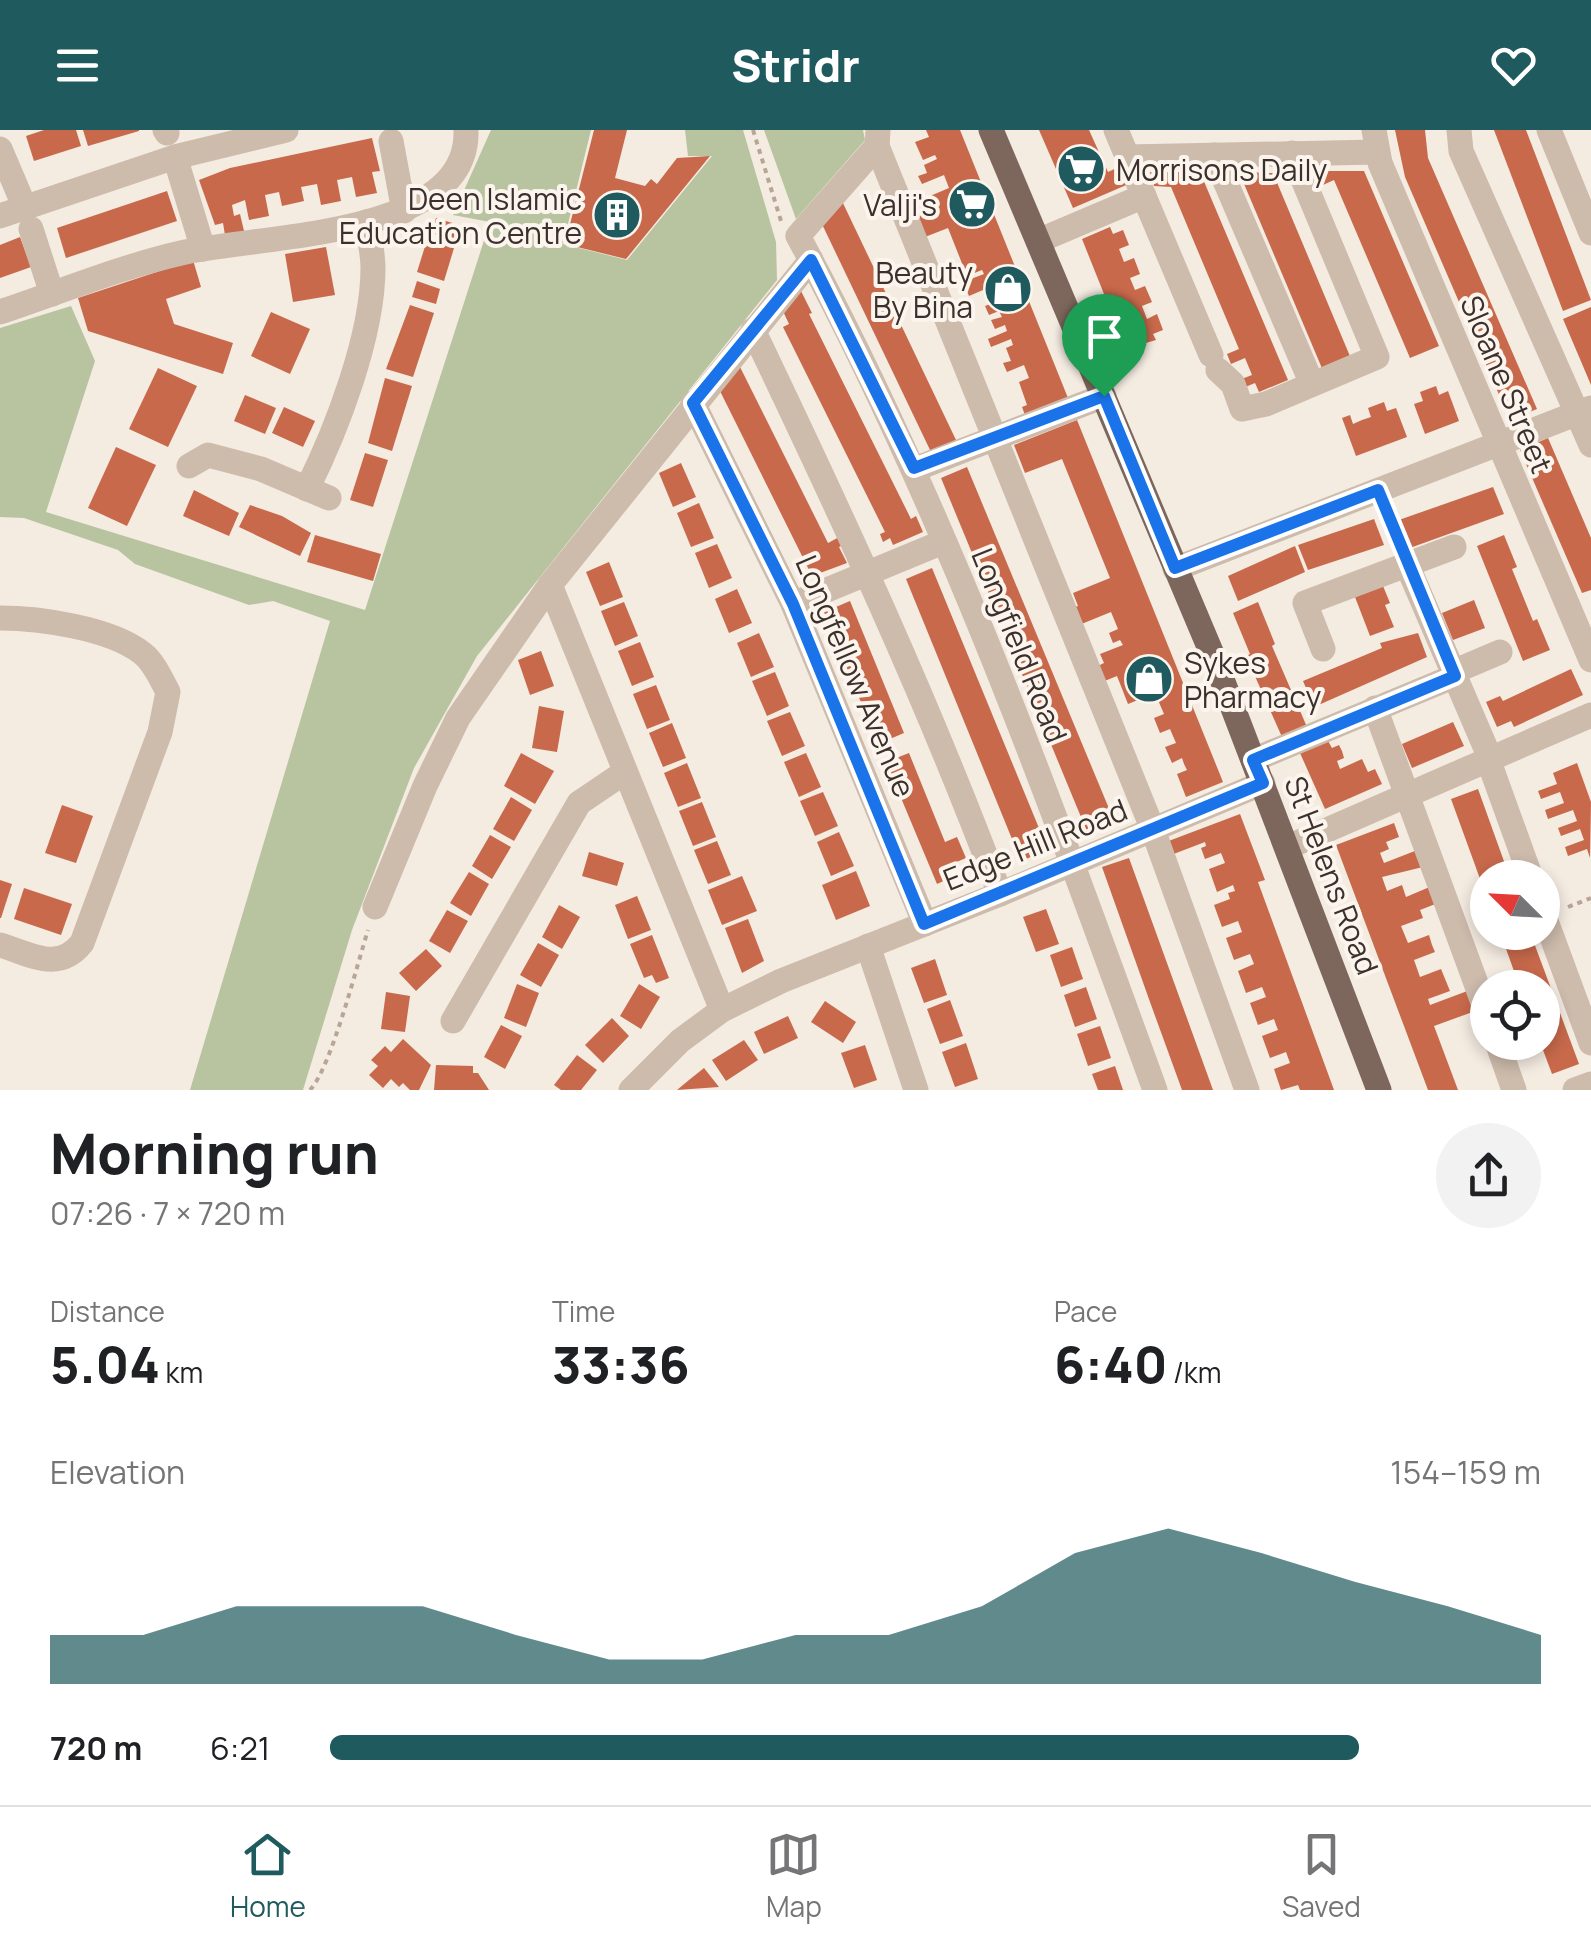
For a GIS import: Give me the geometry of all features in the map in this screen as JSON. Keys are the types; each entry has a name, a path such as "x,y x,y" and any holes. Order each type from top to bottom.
{"main road":[{"name":"St Helens Road","path":"991,130 1258,772 1379,1090"}],"street":[{"path":"19,218 169,140 286,130"},
{"path":"0,312 203,249 367,222 404,211 422,202 448,180 464,149 466,130"},
{"path":"1116,130 1214,362 1233,384 1242,409 1266,404 1377,358 1292,153"},
{"path":"1459,130 1461,152 1584,411 1591,445"},
{"path":"1549,130 1591,233"},
{"path":"798,236 877,138"},
{"path":"877,138 993,440 1153,830 1247,1090"},
{"path":"169,140 203,249"},
{"path":"391,141 404,211"},
{"path":"1127,157 1292,153 1375,141"},
{"name":"Sloane Street","path":"1375,141 1496,444 1591,660"},
{"path":"0,149 19,218 52,294"},
{"path":"1214,155 1312,384"},
{"path":"1038,240 1144,196"},
{"path":"200,452 260,469 318,494 349,337 370,311 374,266 367,222"},
{"name":"Longfield Road","path":"798,236 914,468 1073,864 1155,1090"},
{"path":"376,907 424,786 458,718 550,585 811,260"},
{"path":"752,330 869,573 946,752 1000,894"},
{"path":"914,468 1104,396"},
{"name":"Longfellow Avenue","path":"693,403 793,604 924,924"},
{"path":"1175,568 1584,411"},
{"path":"793,604 943,542"},
{"path":"1323,649 1305,604 1454,548"},
{"path":"1409,567 1489,759 1525,860"},
{"path":"550,585 722,1010"},
{"path":"0,618 35,618 120,642 143,653 168,692 160,732 82,943 72,956 55,961 0,944"},
{"name":"Edge Hill Road","path":"631,1090 680,1041 722,1010 1153,830 1376,708 1500,652"},
{"path":"1376,708 1471,970"},
{"path":"1288,847 1591,716"},
{"path":"453,1021 578,803 625,772"},
{"path":"868,946 916,1090"},
{"path":"1557,950 1591,1042"},
{"path":"1503,1060 1514,1090"},
{"path":"1575,1090 1591,1084"}],"path":[{"path":"752,130 784,231 798,236"},
{"path":"1378,490 1409,567"},
{"path":"310,1090 319,1081 376,907"}],"green space":[{"path":"491,130 591,130 563,244 627,260 712,156 688,156 685,130 743,130 776,242 777,280 477,656 414,768 352,930 303,1090 190,1090 330,621 273,601 249,605 135,564 118,550 24,518 0,517 0,328 71,306 95,361 46,512 365,610 490,222 453,215"},
{"path":"764,130 863,130 865,140 796,219"}],"building":[{"path":"44,130 76,130 81,146 34,161 26,136"},
{"path":"83,130 139,130 139,131 88,146"},
{"name":"Deen Islamic Education Centre","path":"594,130 627,130 615,178 645,186 651,179 657,184 677,158 710,156 626,259 565,244"},
{"path":"926,130 960,130 1068,398 1025,415 1022,407 1027,405 1019,382 1029,378 1024,365 1007,372 1003,363 1011,361 1006,348 1013,345 1011,339 991,347 988,339 1007,331 1005,325 995,329 991,320 1002,317 999,311 989,315 985,306 996,302 990,287 969,296 963,282 984,274 982,270 967,276 948,228 925,237 911,204 949,188 944,175 922,184 918,176 927,173 924,165 937,159 935,155 923,160 915,142 929,137"},
{"name":"Morrisons Daily","path":"1039,130 1089,130 1108,172 1123,165 1131,183 1073,208"},
{"path":"1395,130 1425,130 1428,158 1537,409 1510,420 1405,177"},
{"path":"1494,130 1526,130 1591,300 1563,311"},
{"path":"372,138 380,171 372,172 377,193 356,197 352,177 337,180 341,201 321,205 317,184 301,187 304,201 282,206 279,192 265,195 269,216 249,220 245,200 232,205 234,216 240,214 244,231 225,235 223,223 215,225 199,180 230,168"},
{"path":"1317,171 1364,171 1439,346 1410,358 1334,180 1323,185"},
{"path":"1150,172 1200,172 1288,380 1259,392 1255,383 1243,388 1239,380 1252,375 1245,358 1231,364 1227,354 1239,349 1171,187 1154,186"},
{"path":"1239,172 1273,173 1352,361 1324,373"},
{"path":"167,191 177,221 66,258 57,228"},
{"path":"841,199 956,440 931,452 821,222"},
{"path":"436,218 459,225 454,241 431,233"},
{"path":"1110,227 1113,234 1123,230 1129,245 1119,249 1124,262 1134,258 1140,274 1130,278 1135,290 1145,286 1152,302 1142,306 1147,319 1157,314 1163,330 1153,334 1156,340 1126,349 1082,239"},
{"path":"20,237 31,267 0,278 0,245"},
{"path":"427,240 454,248 444,281 417,272"},
{"path":"326,247 335,295 293,302 285,254"},
{"path":"193,260 201,287 166,299 174,324 233,343 223,374 88,331 78,298"},
{"path":"417,281 440,289 436,304 412,297"},
{"path":"799,287 911,519 916,516 923,532 893,545 890,538 883,542 880,534 885,532 783,327 789,324 782,309"},
{"path":"410,305 434,313 413,377 386,369"},
{"path":"1591,307 1591,385 1563,319"},
{"path":"271,312 310,329 290,374 251,356"},
{"path":"738,363 828,543 843,535 847,543 839,547 847,563 812,576 718,387"},
{"path":"158,368 197,386 168,447 129,429"},
{"path":"385,378 412,386 392,451 368,443"},
{"path":"1436,386 1439,395 1448,391 1459,421 1425,434 1414,404 1423,401 1420,392"},
{"path":"245,395 276,408 265,434 234,421"},
{"path":"1384,402 1387,411 1396,408 1407,437 1356,456 1342,418 1350,415 1353,424 1371,417 1368,408"},
{"path":"284,407 315,421 303,447 272,433"},
{"path":"1077,420 1223,782 1186,797 1177,774 1187,770 1182,758 1172,763 1165,747 1176,743 1170,729 1160,733 1154,718 1164,714 1155,693 1128,704 1117,676 1102,682 1096,667 1104,663 1100,654 1123,645 1120,640 1113,643 1109,633 1118,629 1111,612 1079,625 1072,608 1078,606 1073,593 1110,578 1062,459 1025,473 1014,445"},
{"path":"1548,438 1591,538 1591,590 1582,593 1520,450"},
{"path":"116,447 156,465 127,526 88,508"},
{"path":"365,453 388,460 373,507 350,500"},
{"path":"681,463 696,497 673,507 659,473"},
{"path":"967,467 1115,823 1088,834 941,478"},
{"path":"1493,487 1504,514 1407,549 1396,521"},
{"path":"194,490 239,513 229,536 183,516"},
{"path":"699,503 714,538 691,547 677,513"},
{"path":"250,505 282,516 311,533 300,556 239,527"},
{"path":"1374,519 1384,545 1308,570 1298,545"},
{"path":"315,535 381,554 373,581 307,562"},
{"path":"1504,535 1517,567 1512,569 1533,621 1537,619 1550,650 1523,661 1477,546"},
{"path":"717,544 732,578 709,588 695,553"},
{"path":"1295,546 1305,572 1238,601 1228,576"},
{"path":"609,562 623,597 600,606 586,572"},
{"path":"932,568 1048,850 1021,861 906,579"},
{"path":"1383,586 1394,627 1370,636 1355,597"},
{"path":"737,589 752,623 729,633 715,599"},
{"path":"1474,600 1485,628 1453,640 1442,613"},
{"path":"850,601 904,733 878,744 824,612"},
{"path":"624,602 638,636 615,646 601,611"},
{"path":"1258,602 1275,644 1272,646 1307,727 1282,737 1246,656 1250,654 1233,613"},
{"path":"759,633 774,667 751,677 737,643"},
{"path":"1418,633 1427,657 1314,707 1303,681 1382,648 1380,643"},
{"path":"640,642 654,677 632,686 618,651"},
{"path":"541,651 554,686 530,695 518,660"},
{"path":"1571,669 1583,695 1514,727 1511,721 1497,727 1486,702 1500,696 1503,701"},
{"path":"775,672 789,706 767,716 752,681"},
{"path":"656,685 670,720 647,729 633,694"},
{"path":"539,706 564,711 557,752 532,748"},
{"path":"790,712 805,746 782,756 767,721"},
{"path":"1453,722 1464,746 1412,768 1402,744"},
{"path":"672,723 686,758 663,767 649,733"},
{"path":"1328,741 1332,748 1339,745 1342,751 1344,758 1337,761 1340,769 1362,759 1368,772 1375,769 1382,784 1325,809 1300,753"},
{"path":"521,753 554,771 535,804 504,786"},
{"path":"806,753 821,787 799,797 784,762"},
{"path":"909,753 945,842 957,837 966,858 954,863 959,874 937,884 886,762"},
{"path":"687,763 701,798 678,807 664,773"},
{"path":"1577,763 1591,802 1590,858 1587,849 1568,856 1565,847 1584,840 1580,829 1561,836 1558,828 1577,821 1573,810 1548,819 1545,810 1564,803 1560,792 1541,799 1538,791 1557,784 1553,773"},
{"path":"1478,789 1504,860 1473,860 1451,799"},
{"path":"823,792 838,826 815,836 800,801"},
{"path":"511,797 532,810 514,841 493,829"},
{"path":"702,802 716,837 693,846 679,811"},
{"path":"62,805 93,816 76,863 45,853"},
{"path":"1240,814 1265,880 1258,882 1334,1090 1300,1090 1298,1085 1281,1090 1274,1069 1290,1063 1286,1052 1270,1058 1262,1036 1278,1030 1274,1019 1258,1025 1250,1003 1266,997 1262,987 1246,993 1238,971 1254,964 1250,954 1234,960 1226,938 1242,932 1238,921 1222,927 1214,905 1230,899 1228,893 1235,891 1233,885 1217,892 1209,869 1225,863 1221,853 1205,859 1201,848 1206,846 1205,842 1171,855 1166,842"},
{"path":"1394,823 1399,837 1386,842 1389,849 1380,853 1384,863 1420,849 1427,866 1382,877 1387,891 1402,885 1406,897 1432,886 1438,903 1420,910 1423,918 1401,926 1408,943 1429,935 1435,952 1414,960 1420,977 1441,969 1450,991 1428,999 1430,1005 1470,990 1470,1013 1434,1026 1458,1090 1428,1090 1336,845"},
{"path":"839,832 854,866 831,876 817,842"},
{"path":"490,835 511,847 492,879 472,866"},
{"path":"717,841 731,875 708,884 694,850"},
{"path":"589,852 624,863 617,886 582,876"},
{"path":"1129,858 1213,1090 1182,1090 1150,1002 1102,867"},
{"path":"856,871 870,906 836,920 822,885"},
{"path":"469,872 489,884 471,916 450,903"},
{"path":"742,876 757,911 722,925 708,890"},
{"path":"0,880 12,884 1,918 0,918"},
{"path":"24,888 72,904 61,935 14,919"},
{"path":"637,896 651,930 628,939 615,905"},
{"path":"559,905 580,917 562,949 542,937"},
{"path":"1046,909 1059,944 1036,952 1023,917"},
{"path":"447,910 468,921 450,953 429,941"},
{"path":"748,919 764,961 742,973 725,928"},
{"path":"652,935 669,978 656,983 652,975 644,978 630,944"},
{"path":"538,943 559,955 541,987 520,975"},
{"path":"1072,947 1083,979 1061,987 1050,955"},
{"path":"426,949 442,966 416,991 399,973"},
{"path":"1506,950 1537,950 1544,970 1514,970"},
{"path":"935,959 947,995 924,1003 911,968"},
{"path":"517,984 539,993 526,1027 504,1018"},
{"path":"639,984 660,997 641,1029 620,1016"},
{"path":"1086,987 1097,1019 1075,1027 1064,995"},
{"path":"386,992 410,996 405,1032 381,1029"},
{"path":"950,1000 963,1036 940,1044 927,1009"},
{"path":"825,1001 856,1022 843,1043 811,1022"},
{"path":"1560,1013 1579,1064 1552,1074 1547,1060 1560,1060"},
{"path":"788,1016 798,1038 764,1054 754,1032"},
{"path":"612,1018 629,1036 603,1063 585,1045"},
{"path":"501,1025 522,1036 505,1069 484,1057"},
{"path":"1100,1026 1111,1058 1088,1066 1077,1034"},
{"path":"403,1039 431,1065 419,1090 410,1090 403,1083 399,1087 391,1079 383,1088 369,1075 378,1066 371,1060 385,1046 391,1052"},
{"path":"744,1040 758,1060 726,1081 712,1060"},
{"path":"966,1043 978,1079 955,1087 942,1052"},
{"path":"865,1045 877,1080 854,1088 841,1053"},
{"path":"577,1055 597,1070 581,1090 561,1090 554,1085"},
{"path":"436,1065 473,1066 473,1073 478,1073 489,1090 434,1090"},
{"path":"1115,1066 1123,1090 1098,1090 1092,1074"},
{"path":"704,1068 719,1087 677,1090 689,1080"}],"place":[{"name":"Morrisons Daily","path":"1081,169"},
{"name":"Valji's","path":"972,204"},
{"name":"Deen Islamic Education Centre","path":"617,215"},
{"name":"Beauty By Bina","path":"1008,289"},
{"name":"Sykes Pharmacy","path":"1149,679"}],"route":[{"path":"811,260 914,468 1104,396 1175,568 1378,490 1455,676 1253,760 1263,783 924,924 793,604 693,403 811,260"}]}
